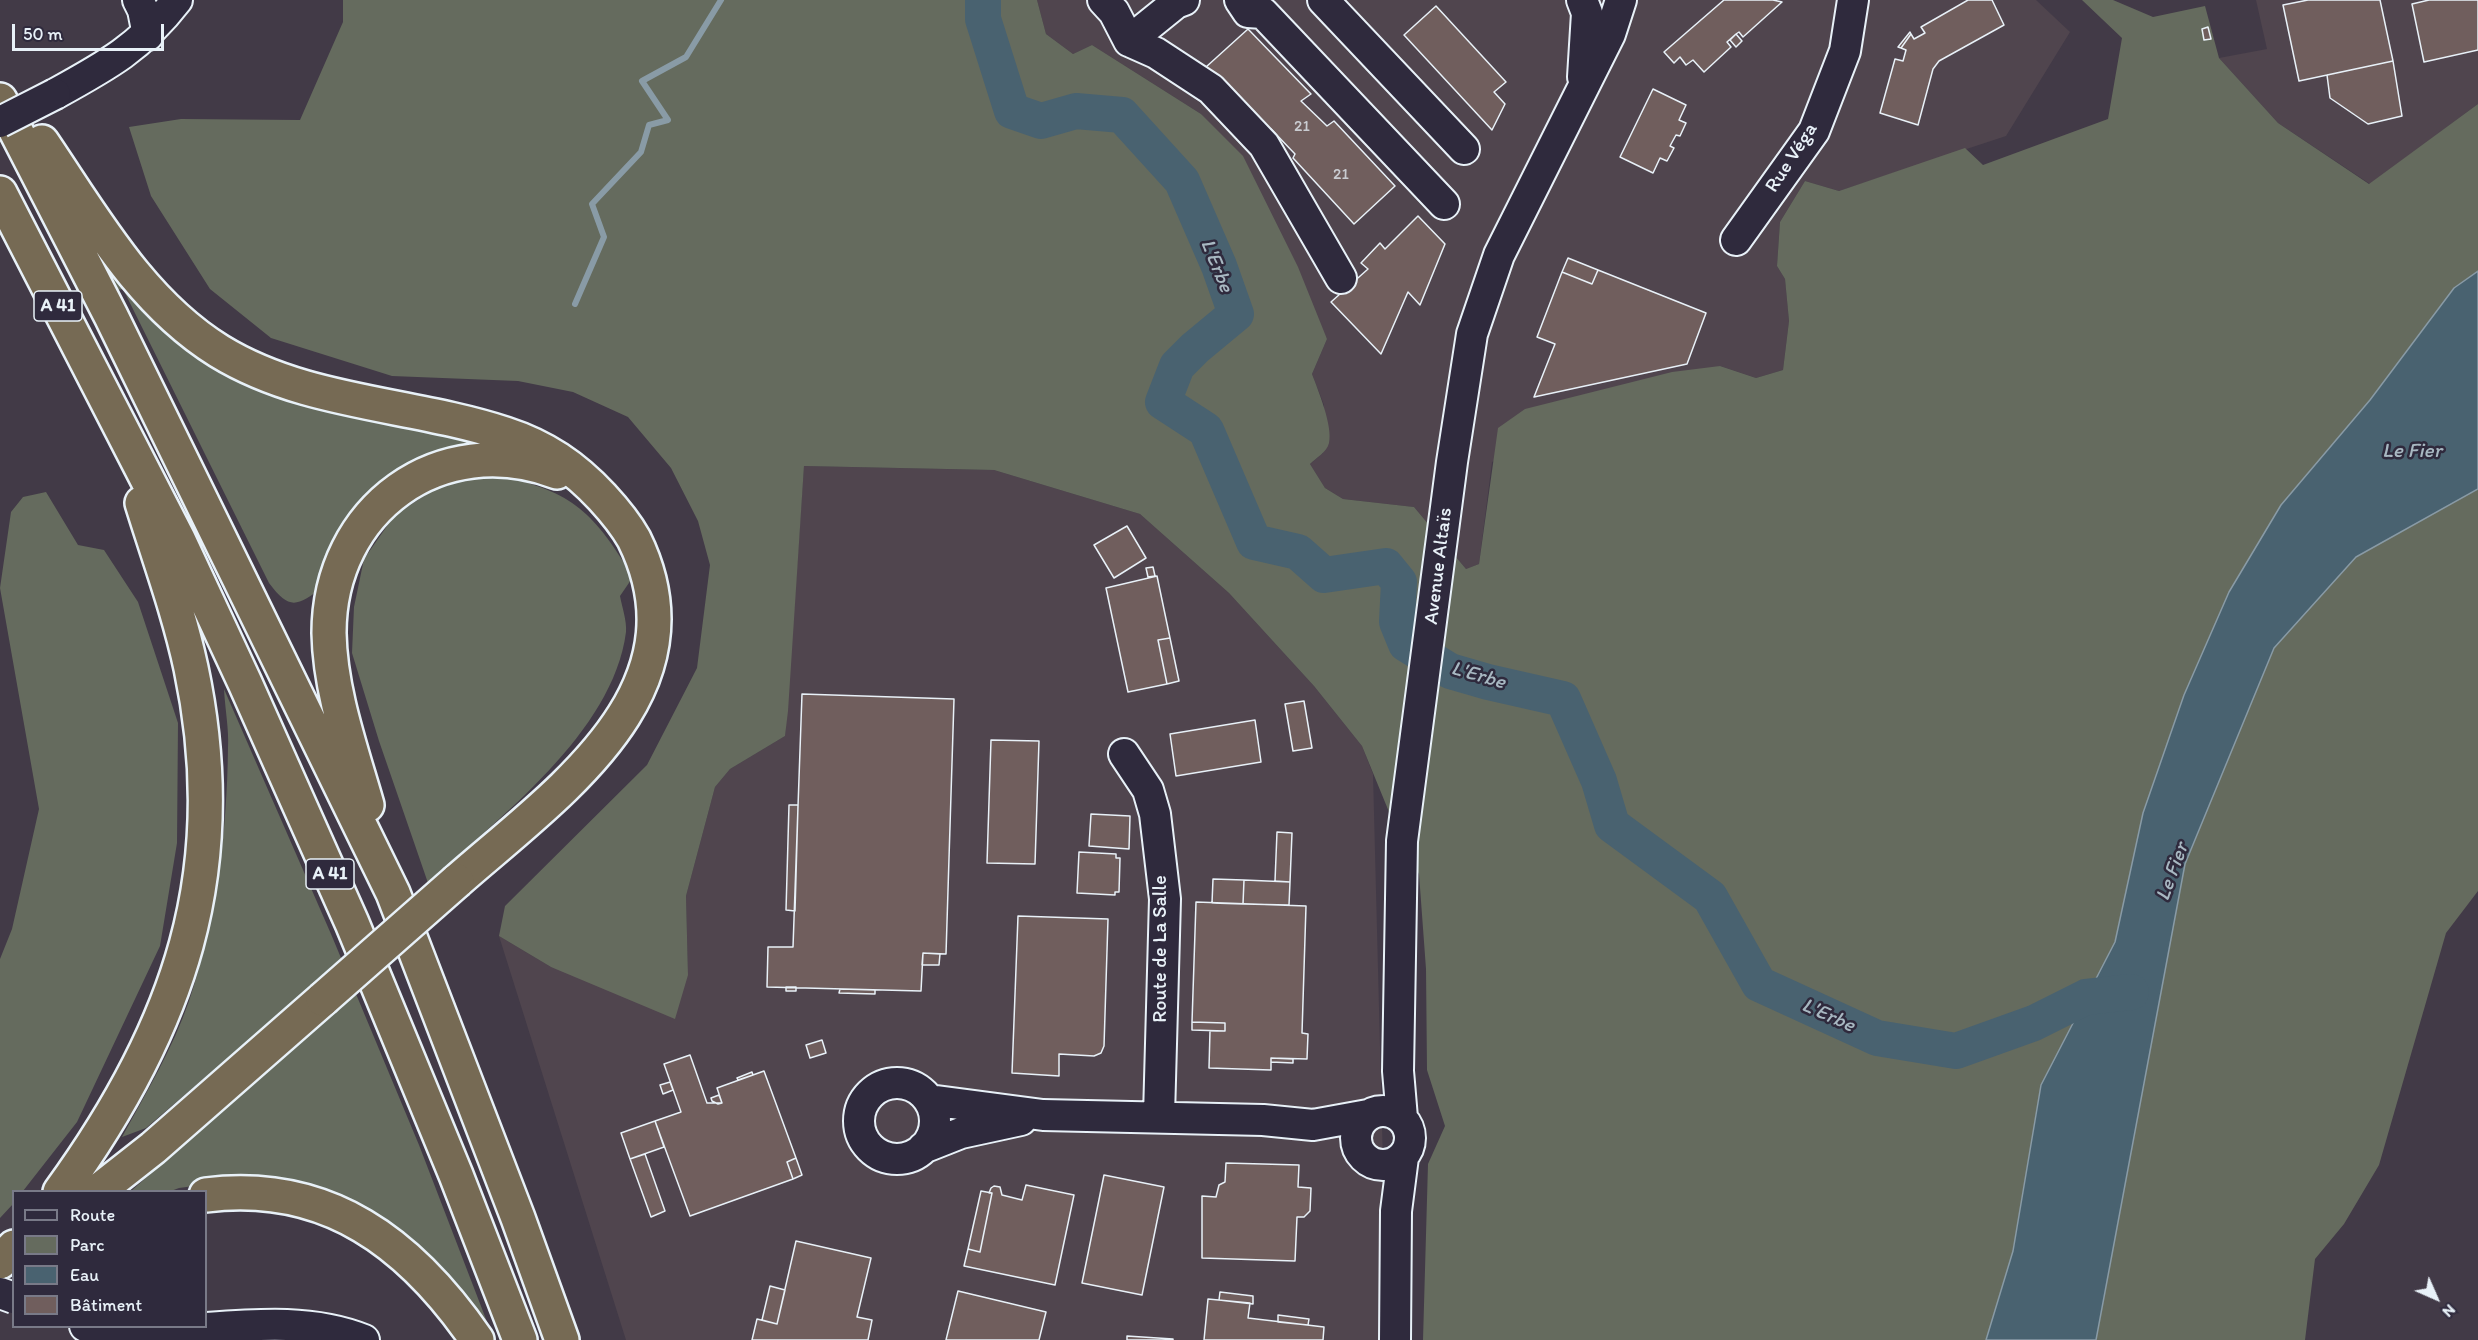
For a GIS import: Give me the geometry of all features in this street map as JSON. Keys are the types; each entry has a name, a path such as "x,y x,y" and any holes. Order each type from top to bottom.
{"highway":[{"path":"0,81 115,250 149,292 182,323 218,350 256,370 347,399 462,422 514,437 564,461 616,512 631,534 643,558 652,589 655,611 652,644 641,686 620,724 592,758 563,787 153,1148 109,1190"},
{"name":"A 41","path":"0,100 111,316 393,893 518,1218 562,1340"},
{"name":"A 41","path":"0,193 178,539 236,662 352,923 456,1175 520,1340"},
{"path":"61,1190 100,1134 127,1090 170,999 187,944 197,897 205,827 206,796 201,731 186,648 115,418"},
{"path":"393,893 340,709 331,661 329,631 333,592 340,567 352,541 380,504 410,481 434,470 465,462 503,460 541,467 580,483 605,501"},
{"path":"98,1190 153,1148"},
{"path":"207,1195 242,1192 279,1195 319,1204 354,1220 387,1241 416,1266 444,1295 477,1340"},
{"path":"7,1281 12,1257"}],"street":[{"path":"138,0 143,10 164,12"},
{"path":"1103,0 1114,12 1129,41 1156,53 1211,89 1264,145 1341,278"},
{"path":"1129,41 1176,3 1184,0"},
{"path":"1240,0 1248,12 1263,13 1444,204"},
{"path":"1323,0 1464,149"},
{"name":"Avenue Altaïs","path":"1582,0 1587,13 1583,86"},
{"name":"Avenue Altaïs","path":"1382,1115 1398,1071 1402,841 1452,462 1472,334 1499,255 1610,34 1622,0"},
{"name":"Rue Véga","path":"1736,240 1814,131 1845,51 1852,0"},
{"path":"0,122 111,63 164,12"},
{"name":"Route de La Salle","path":"1124,754 1148,790 1155,814 1165,899 1159,1116"},
{"path":"923,1148 929,1141 934,1126 934,1113 929,1100 912,1086 899,1083 890,1084 870,1094 860,1114 863,1137 870,1148 881,1155 903,1158 961,1133 1043,1115"},
{"path":"929,1100 1043,1115 1159,1116 1263,1120 1313,1125 1382,1115 1408,1127 1409,1148 1380,1159 1313,1125"},
{"path":"1382,1115 1360,1123 1356,1134 1357,1145 1380,1159 1396,1211 1395,1340"},
{"path":"86,1332 167,1331 261,1325 315,1333 332,1329 364,1340"}],"shaded area":[{"path":"1037,0 2036,0 2070,32 2006,136 1839,191 1805,181 1780,222 1777,266 1785,279 1789,321 1783,370 1756,378 1720,366 1492,462 1479,564 1466,569 1414,507 1343,499 1325,488 1310,464 1323,453 1324,405 1312,374 1327,339 1201,114 1092,45 1073,54 1046,34"},
{"path":"2256,0 2478,0 2478,104 2370,184 2278,123 2219,58 2267,49"},
{"path":"804,466 994,470 1140,514 1229,593 1314,686 1362,746 1373,774 1385,1242 1380,1340 626,1340 499,936 551,967 688,975 686,896 715,787 730,769 785,736"}],"green space":[{"path":"343,0 1037,0 1046,34 1073,54 1092,45 1201,114 1243,156 1298,267 1327,339 1312,374 1327,418 1330,436 1324,452 1310,464 1325,488 1343,499 1414,507 1466,569 1479,564 1498,428 1525,409 1672,372 1720,366 1756,378 1783,370 1789,321 1785,279 1777,266 1780,222 1805,181 1839,191 1965,148 1983,165 2108,119 2122,38 2082,0 2113,0 2153,17 2205,6 2219,58 2278,123 2369,184 2478,104 2478,271 2454,288 2370,400 2281,505 2184,695 2143,813 2115,942 2041,1085 2013,1251 1986,1340 1423,1340 1428,1164 1445,1126 1427,1070 1426,969 1419,874 1396,829 1362,746 1314,686 1229,593 1140,514 994,470 804,466 785,736 730,769 715,787 686,896 688,975 675,1019 551,967 499,936 505,906 647,765 697,668 710,565 698,521 671,468 628,417 573,392 518,381 392,376 271,338 210,289 151,196 129,127 181,119 300,120 343,22"},
{"path":"82,223 199,349 509,445 426,461 323,587 300,601 288,602 269,583 123,289 117,290"},
{"path":"500,476 525,482 564,498 580,508 606,536 633,577 620,596 626,632 617,669 599,705 576,739 518,802 428,883 379,741 352,653 354,607 364,559 394,516 440,485 472,477"},
{"path":"2478,489 2478,891 2446,933 2379,1165 2344,1224 2315,1259 2305,1340 2096,1340 2185,864 2274,648 2356,557"},
{"path":"46,492 78,545 104,550 138,602 178,723 177,843 160,946 77,1122 24,1190 12,1190 12,1205 0,1218 0,959 12,929 39,809 0,588 11,512 23,497"},
{"path":"224,689 331,934 419,1145 494,1340 491,1340 451,1285 246,1179 174,1190 132,1190 337,1009 317,982 146,1128 122,1137 175,1036 198,971 218,876 225,812 228,741"}],"water":[{"name":"Le Fier","path":"2478,271 2478,489 2356,557 2274,648 2185,864 2096,1340 1986,1340 2013,1251 2041,1085 2115,942 2143,813 2184,695 2229,592 2281,505 2370,400 2454,288"}],"building":[{"path":"1724,0 1782,2 1743,37 1739,32 1727,42 1731,47 1704,72 1693,60 1686,65 1680,57 1674,63 1664,52"},
{"path":"1968,0 1992,0 2004,25 1939,61 1933,69 1918,125 1880,113 1895,59 1903,61 1906,50 1901,48 1911,34 1914,39 1925,33 1921,27"},
{"path":"2308,0 2380,0 2393,61 2299,81 2283,5"},
{"path":"2429,0 2478,0 2478,50 2424,62 2412,4"},
{"path":"1436,6 1506,82 1494,92 1505,104 1492,130 1404,35"},
{"path":"2208,27 2211,39 2204,40 2202,29"},
{"path":"1248,29 1311,94 1301,101 1327,126 1334,121 1395,186 1354,224 1293,158 1295,154 1271,129 1268,132 1206,67"},
{"path":"1910,32 1911,34 1901,48 1898,47"},
{"path":"1736,34 1742,41 1736,47 1730,40"},
{"path":"2393,61 2402,116 2368,124 2330,98 2327,75"},
{"path":"1653,89 1686,105 1679,120 1686,123 1680,136 1676,135 1670,146 1674,148 1667,161 1660,158 1653,173 1620,157"},
{"path":"1418,216 1445,244 1420,305 1408,292 1381,354 1331,302 1368,269 1361,263 1380,243 1385,249"},
{"path":"1568,258 1598,270 1592,284 1562,272"},
{"path":"1598,270 1706,313 1687,364 1534,397 1555,344 1537,337 1562,272 1592,284"},
{"path":"1127,526 1146,558 1114,578 1094,545"},
{"path":"1153,567 1155,576 1148,577 1146,568"},
{"path":"1157,576 1170,638 1158,640 1167,684 1128,692 1106,588"},
{"path":"1170,638 1179,681 1167,684 1158,640"},
{"path":"802,694 954,699 946,954 923,953 921,991 767,987 768,947 793,947"},
{"path":"1304,701 1312,748 1293,751 1285,704"},
{"path":"1255,720 1261,762 1176,776 1170,734"},
{"path":"991,740 1039,741 1035,864 987,863"},
{"path":"789,805 798,805 795,911 786,910"},
{"path":"1091,814 1130,816 1129,849 1089,846"},
{"path":"1277,832 1292,833 1290,882 1275,881"},
{"path":"1079,852 1116,854 1116,858 1120,858 1119,892 1115,892 1115,895 1077,893"},
{"path":"1213,879 1244,880 1243,904 1212,903"},
{"path":"1244,880 1290,882 1289,905 1243,904"},
{"path":"1196,902 1306,906 1302,1033 1308,1034 1307,1059 1271,1058 1271,1070 1209,1068 1210,1031 1225,1031 1225,1023 1192,1022"},
{"path":"1018,916 1108,919 1104,1046 1101,1053 1094,1056 1059,1054 1059,1076 1012,1073"},
{"path":"923,953 940,954 939,965 922,965"},
{"path":"786,987 796,987 796,991 786,991"},
{"path":"840,989 875,990 875,994 839,993"},
{"path":"1192,1022 1225,1023 1225,1031 1192,1030"},
{"path":"822,1040 826,1053 810,1058 806,1045"},
{"path":"690,1055 707,1103 722,1103 717,1088 764,1071 796,1158 787,1162 793,1179 690,1216 655,1121 681,1112 664,1064"},
{"path":"1271,1058 1293,1059 1293,1063 1271,1062"},
{"path":"752,1072 753,1075 738,1080 737,1078"},
{"path":"670,1082 673,1090 663,1094 660,1085"},
{"path":"719,1095 722,1103 712,1101 711,1098"},
{"path":"655,1121 664,1147 630,1159 621,1133"},
{"path":"645,1154 665,1211 651,1217 630,1159"},
{"path":"796,1158 802,1175 793,1179 787,1162"},
{"path":"1226,1163 1299,1165 1298,1187 1311,1188 1310,1211 1304,1217 1297,1217 1295,1261 1202,1258 1202,1196 1216,1197 1219,1185 1225,1182"},
{"path":"1104,1175 1164,1187 1142,1295 1082,1283"},
{"path":"1026,1185 1074,1195 1055,1285 964,1266 968,1249 980,1252 992,1193 989,1193 991,1188 1000,1187 1002,1195 1022,1200"},
{"path":"981,1191 992,1193 980,1252 968,1249"},
{"path":"796,1241 871,1258 857,1317 872,1320 868,1340 752,1340 757,1319 777,1324"},
{"path":"770,1286 785,1290 777,1324 762,1320"},
{"path":"958,1291 1046,1312 1039,1340 946,1340"},
{"path":"1220,1292 1253,1296 1253,1304 1219,1300"},
{"path":"1208,1299 1250,1303 1248,1318 1324,1327 1323,1340 1204,1340"},
{"path":"1278,1315 1309,1319 1308,1325 1278,1322"},
{"path":"1127,1336 1173,1339 1173,1340 1127,1340"}],"waterway":[{"path":"575,304 604,237 592,204 641,152 649,125 668,120 642,81 686,57 721,0"},
{"name":"L'Erbe","path":"983,0 983,19 1012,111 1041,121 1076,111 1122,115 1182,181 1219,266 1236,314 1177,366 1163,402 1206,430 1254,542 1298,552 1324,575 1386,566 1399,582 1397,622 1406,644 1450,671 1563,699 1599,781 1612,825 1710,897 1759,984 1877,1038 1956,1051 2034,1023 2086,997 2131,992"}]}
